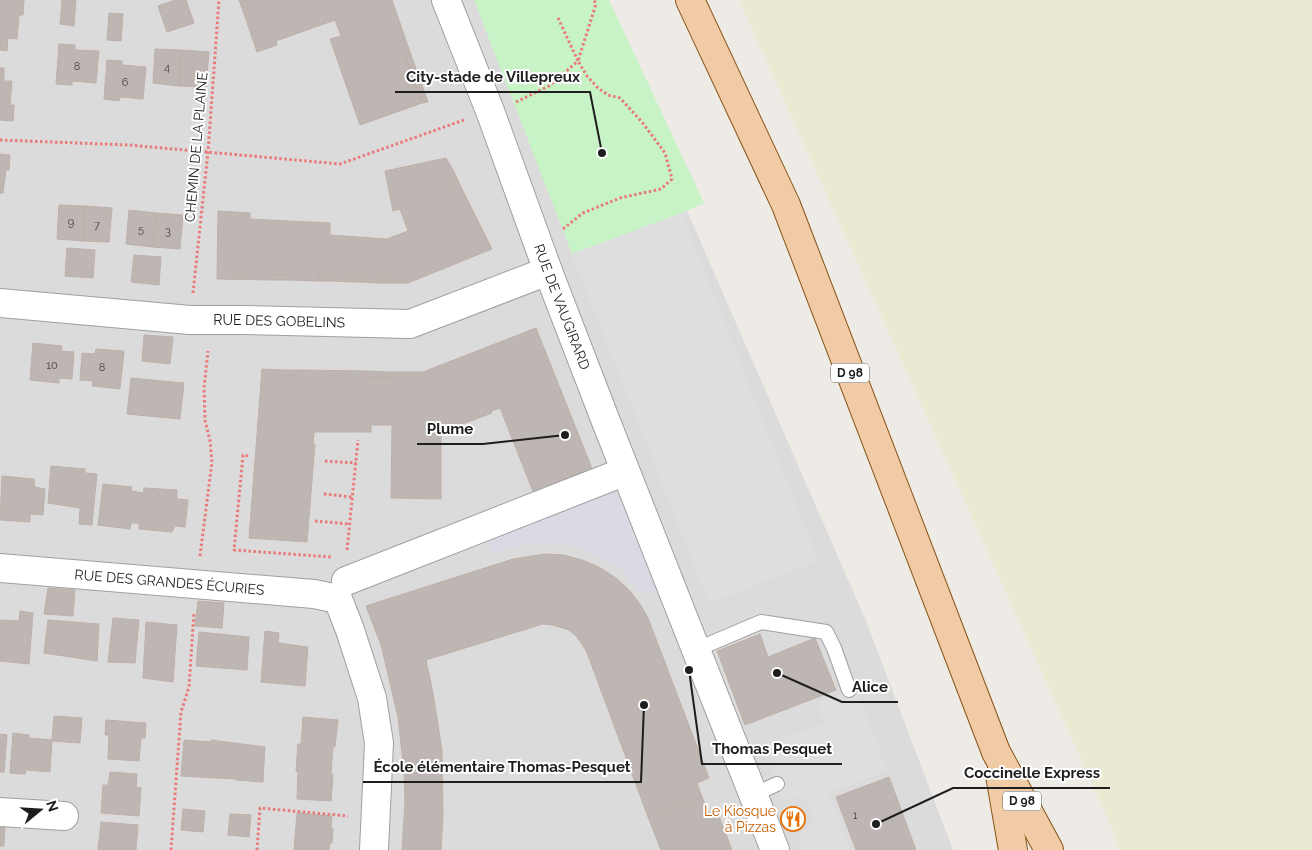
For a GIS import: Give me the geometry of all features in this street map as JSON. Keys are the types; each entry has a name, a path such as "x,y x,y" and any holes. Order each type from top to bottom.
{"main road":[{"name":"D 98","path":"690,0 786,205 996,752 1049,850"},
{"name":"D 98","path":"996,752 1013,850"}],"street":[{"name":"RUE DE VAUGIRARD","path":"446,0 490,111 548,271 695,650 765,790 775,850"},
{"name":"RUE DES GOBELINS","path":"0,303 190,320 410,324 548,271"},
{"path":"374,850 379,743 369,689 350,630 342,574 616,475"},
{"name":"RUE DES GRANDES ÉCURIES","path":"0,568 314,594 342,574"},
{"path":"0,812 64,816"}],"lane":[{"path":"695,650 762,622 826,632 834,648 849,690"}],"path":[{"name":"CHEMIN DE LA PLAINE","path":"193,296 208,152 219,0"},
{"path":"513,103 550,86 578,61 596,4 594,0"},
{"path":"558,18 587,76 598,88 608,95 620,98 642,122 665,154 672,179 662,189 620,198 584,214 562,230"},
{"path":"0,140 129,145 340,164 464,120"},
{"path":"199,559 212,462 205,420 204,388 208,351"},
{"path":"248,456 243,455 234,550 342,574 350,524 358,440"},
{"path":"326,460 356,464"},
{"path":"324,494 352,497"},
{"path":"315,521 350,524"},
{"path":"171,850 181,712 189,687 194,609"},
{"path":"257,850 260,808 355,817"}],"shaded area":[{"path":"0,0 595,0 866,621 953,850 0,850"},
{"path":"682,213 818,561 709,603 572,254"},
{"path":"617,490 657,589 642,594 619,567 576,546 529,543 491,553 488,540"},
{"path":"857,687 887,771 829,793 851,850 803,850 797,834 815,824 807,802 795,797 783,802 763,747 824,723 817,703"}],"green space":[{"path":"474,0 609,0 704,203 572,254"},
{"path":"739,0 1312,0 1312,850 1120,850 1108,819"}],"building":[{"path":"0,0 24,0 23,15 19,15 17,39 8,38 7,51 0,50"},
{"path":"62,0 76,0 74,26 60,24"},
{"path":"175,0 186,0 194,23 167,32 158,6"},
{"path":"239,0 245,0 248,9 243,11"},
{"path":"245,0 392,0 410,52 405,54 410,70 416,69 421,82 415,84 422,103 360,125 330,39 341,36 335,20 276,41 277,45 257,52 243,11 248,9"},
{"path":"109,13 123,14 121,41 107,40"},
{"path":"59,44 75,45 75,50 99,51 96,83 72,81 72,85 56,84"},
{"path":"155,49 182,50 179,86 153,83"},
{"path":"182,50 209,52 206,87 179,86"},
{"path":"410,52 416,69 410,70 405,54"},
{"path":"107,60 122,61 122,65 146,67 143,99 120,97 119,101 104,99"},
{"path":"0,68 4,68 4,81 12,81 10,105 14,105 13,121 0,120"},
{"path":"421,82 428,102 422,103 415,84"},
{"path":"0,154 10,155 9,170 6,170 3,193 0,193"},
{"path":"446,158 453,170 447,173 456,190 461,187 492,249 408,283 392,283 392,277 378,277 378,283 362,282 363,276 349,276 349,282 334,281 334,275 319,275 319,281 287,280 287,275 273,274 273,280 217,279 218,211 250,213 250,219 330,223 330,235 387,239 408,231 400,209 393,211 385,171"},
{"path":"453,170 461,187 456,190 447,173"},
{"path":"59,205 85,206 83,241 57,239"},
{"path":"85,206 112,208 109,242 83,241"},
{"path":"129,210 156,213 153,247 126,244"},
{"path":"156,213 183,215 180,249 153,247"},
{"path":"67,248 95,250 93,278 65,276"},
{"path":"134,255 161,257 159,285 131,282"},
{"path":"273,274 287,275 287,280 273,280"},
{"path":"319,275 334,275 334,281 319,281"},
{"path":"349,276 363,276 362,282 349,282"},
{"path":"378,277 392,277 392,283 378,283"},
{"path":"536,328 593,471 534,494 500,408 491,411 492,413 441,432 441,499 391,498 392,425 371,425 371,432 314,432 313,445 315,444 307,542 249,538 262,369 283,370 283,375 298,376 298,370 368,371 368,377 390,378 390,372 423,372"},
{"path":"144,335 173,337 170,364 142,361"},
{"path":"33,343 62,346 61,351 74,352 72,379 59,378 59,383 30,380"},
{"path":"96,349 124,351 120,389 92,386 93,381 80,380 82,353 95,354"},
{"path":"283,370 298,370 298,376 283,375"},
{"path":"368,371 390,372 390,378 368,377"},
{"path":"131,378 184,383 180,419 127,414"},
{"path":"51,466 85,469 85,473 97,474 92,525 79,524 80,508 48,503"},
{"path":"2,476 34,479 35,487 45,489 43,515 30,514 30,522 0,520"},
{"path":"103,484 132,487 131,491 143,493 144,488 177,490 177,499 188,500 185,527 175,526 172,532 139,529 139,523 131,523 130,529 98,525"},
{"path":"545,554 564,555 599,567 616,578 640,604 648,618 709,778 697,783 702,797 648,817 586,650 569,630 543,624 426,660 442,751 443,815 441,850 402,850 405,801 398,717 381,645 366,606 513,559"},
{"path":"48,588 75,590 73,616 44,614"},
{"path":"198,601 224,603 222,628 195,626"},
{"path":"20,611 33,613 29,664 0,661 0,620 19,621"},
{"path":"113,618 139,620 135,663 108,662"},
{"path":"48,620 99,624 97,661 44,653"},
{"path":"146,622 177,625 173,682 143,678"},
{"path":"265,631 279,633 278,643 308,647 305,686 261,682"},
{"path":"199,632 249,637 247,670 196,666"},
{"path":"760,634 768,657 815,638 836,690 745,725 717,651"},
{"path":"54,716 82,718 80,743 52,741 50,772 26,770 25,774 10,773 13,733 29,735 29,738 52,740"},
{"path":"303,717 338,720 335,747 333,747 331,801 297,799 298,772 296,771"},
{"path":"106,720 146,723 145,738 141,738 139,761 108,759 109,735 105,735"},
{"path":"0,734 7,735 4,772 0,772"},
{"path":"184,740 211,742 211,740 265,747 263,782 181,776"},
{"path":"110,772 137,774 136,787 141,788 139,816 101,813 103,785 108,785"},
{"path":"889,777 916,850 856,850 836,797"},
{"path":"702,797 709,813 717,811 732,850 661,850 648,817"},
{"path":"183,809 205,811 203,832 181,830"},
{"name":"Le Kiosque à Pizzas","path":"801,809 804,817 803,820 788,826 784,824 781,816"},
{"path":"297,813 332,816 332,843 330,843 329,850 294,850"},
{"path":"230,814 251,815 249,837 228,835"},
{"path":"0,822 5,823 4,846 0,846"},
{"path":"101,822 138,825 136,850 98,850"}],"place":[{"name":"City-stade de Villepreux","path":"602,153"},
{"name":"Plume","path":"565,435"},
{"name":"Thomas Pesquet","path":"689,670"},
{"name":"Alice","path":"777,673"},
{"name":"École élémentaire Thomas-Pesquet","path":"644,705"},
{"name":"Le Kiosque à Pizzas","path":"793,819"},
{"name":"Coccinelle Express","path":"876,824"}]}
